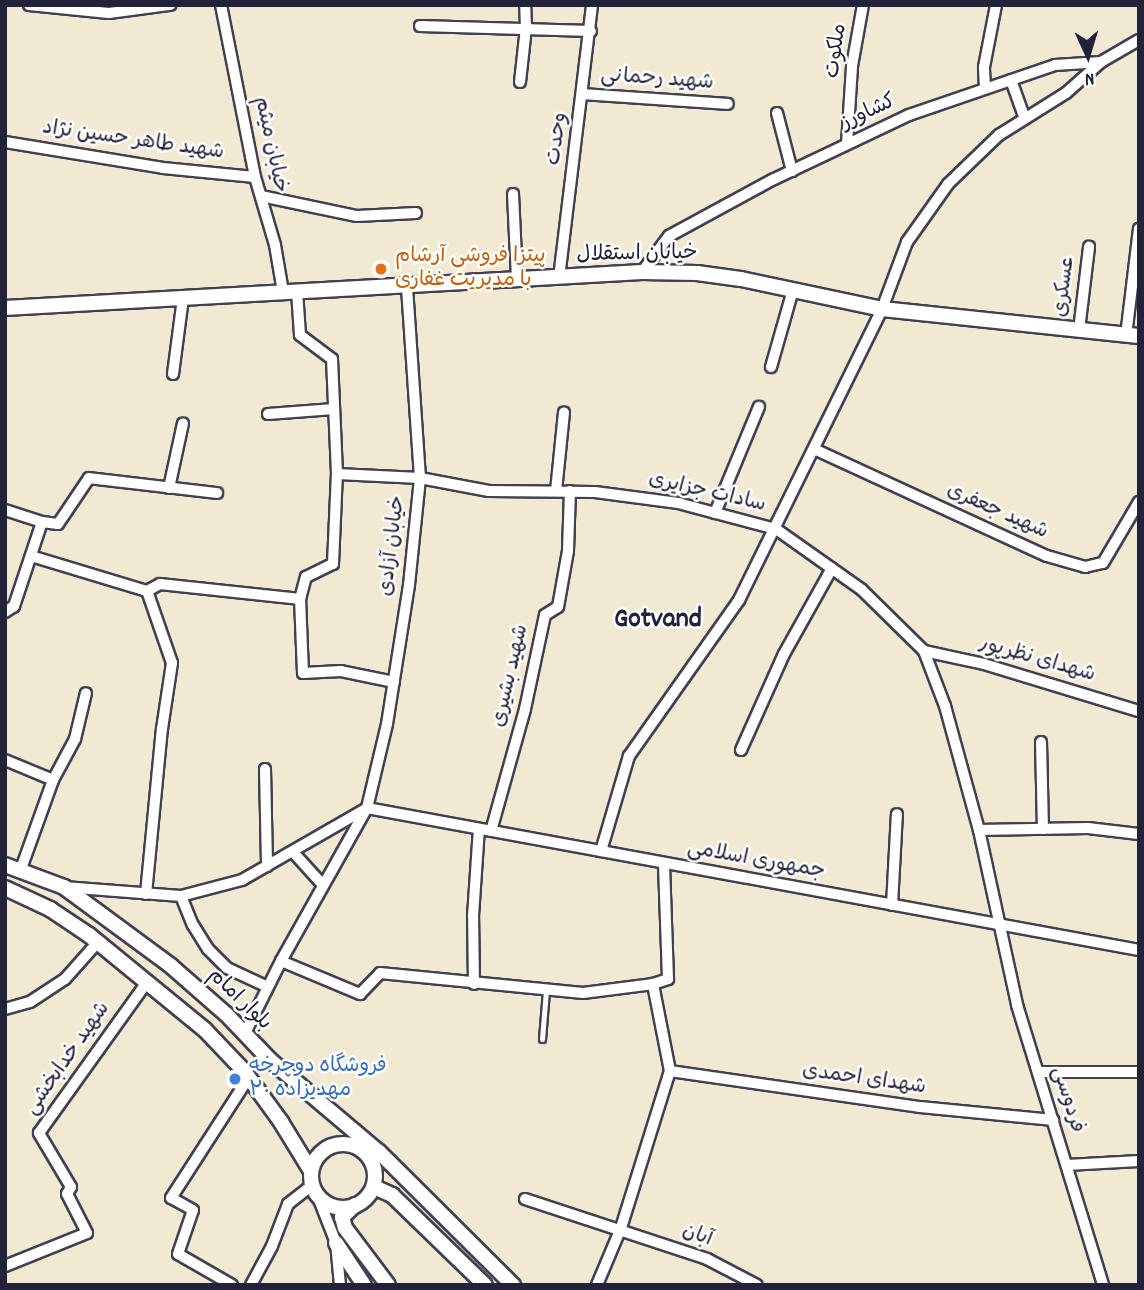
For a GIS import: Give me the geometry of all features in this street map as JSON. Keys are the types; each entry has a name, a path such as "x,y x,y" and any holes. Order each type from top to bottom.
{"street":[{"path":"29,5 109,13 170,5"},
{"name":"خیابان میثم","path":"221,5 255,177 290,292 300,335 332,359 334,409"},
{"path":"520,82 526,28 525,5"},
{"name":"وحدت","path":"559,278 591,31 592,5"},
{"name":"ملکوت","path":"847,144 852,66 863,5"},
{"path":"985,88 984,67 996,5"},
{"path":"419,26 591,31"},
{"name":"کشاورز","path":"642,272 669,236 792,171 909,115 1055,65 1101,62 1139,40"},
{"path":"601,851 629,757 738,600 776,529 883,309 907,242 948,184 999,135 1066,93 1101,62"},
{"path":"1011,80 1026,119"},
{"name":"شهید رحمانی","path":"583,94 728,104"},
{"path":"777,113 792,171"},
{"name":"شهید طاهر حسین نژاد","path":"5,142 163,168 255,177"},
{"path":"513,194 517,280"},
{"path":"261,196 357,216 416,214"},
{"path":"1132,336 1139,229"},
{"name":"عسکری","path":"1079,330 1089,247"},
{"name":"خیابان استقلال","path":"5,308 642,272 697,272 883,309 1132,336"},
{"name":"خیابان آزادی","path":"368,808 394,682 409,585 420,478 407,286"},
{"path":"771,367 793,290"},
{"path":"173,374 183,298"},
{"path":"715,513 759,407"},
{"path":"268,414 334,409 338,474 333,564 306,577 300,599 303,673 341,671 394,682"},
{"path":"556,491 564,412"},
{"path":"169,488 183,423"},
{"name":"شهید جعفری","path":"814,449 1047,556 1085,567 1103,563 1139,502"},
{"name":"سادات جزایری","path":"338,474 420,478 489,491 570,491 678,503 776,529 862,590 924,651 945,706 979,830 999,925"},
{"path":"5,510 42,523 58,524 89,478 217,493"},
{"name":"شهید بشیری","path":"491,831 525,709 545,615 558,607 568,551 570,491"},
{"path":"5,612 14,606 42,523"},
{"path":"32,556 147,591 160,583 300,599"},
{"path":"741,750 784,654 832,568"},
{"path":"146,894 162,729 172,663 147,591"},
{"name":"شهدای نظرپور","path":"924,651 984,664 1139,711"},
{"path":"21,869 53,780 75,739 86,693"},
{"path":"1041,742 1043,829"},
{"path":"5,760 53,780"},
{"path":"265,769 267,866"},
{"path":"64,887 181,896 242,880 368,808"},
{"path":"245,1034 281,961 368,808"},
{"name":"جمهوری اسلامی","path":"368,808 1139,950"},
{"path":"892,905 897,814"},
{"path":"979,830 1088,828 1139,834"},
{"path":"474,984 473,916 480,829"},
{"path":"293,852 323,885"},
{"path":"281,961 360,994 380,973 583,993 653,985 668,979 664,863"},
{"name":"بلوار امام","path":"5,864 64,887 171,966 270,1060 396,1168 513,1285"},
{"path":"5,888 51,909 98,942 205,1030 249,1077 281,1122 314,1184 329,1205 355,1205"},
{"path":"181,896 193,925 208,949 227,968 268,987"},
{"name":"فردوسی","path":"999,925 1017,1004 1103,1285"},
{"path":"5,1009 30,1002 65,979 98,942"},
{"name":"شهید خدابخشی","path":"5,1266 87,1233 67,1194 71,1187 39,1133 148,981"},
{"path":"597,1285 621,1228 670,1071 653,985"},
{"name":"شهدای احمدی","path":"670,1071 920,1107 1053,1120"},
{"path":"1038,1072 1139,1072"},
{"path":"232,1285 178,1254 193,1210 170,1198 249,1077"},
{"path":"330,1111 367,1156 374,1187 400,1202 485,1285"},
{"path":"364,1285 336,1243 314,1184 315,1159 325,1150 337,1145 351,1145 367,1156 396,1168"},
{"path":"1067,1165 1139,1161"},
{"path":"251,1285 272,1245 288,1204 314,1184"},
{"path":"374,1187 342,1217 345,1228 388,1285"},
{"name":"آبان","path":"525,1199 621,1228 707,1259 757,1285"},
{"path":"336,1243 340,1285"}],"lane":[{"path":"542,1040 546,990"}],"place":[{"name":"پیتزا فروشی آرشام با مدیریت غفاری","path":"381,269"},
{"name":"فروشگاه دوچرخه ۲۰ مهدیزاده","path":"235,1079"}],"district":[{"name":"Gotvand","path":"658,621"}]}
